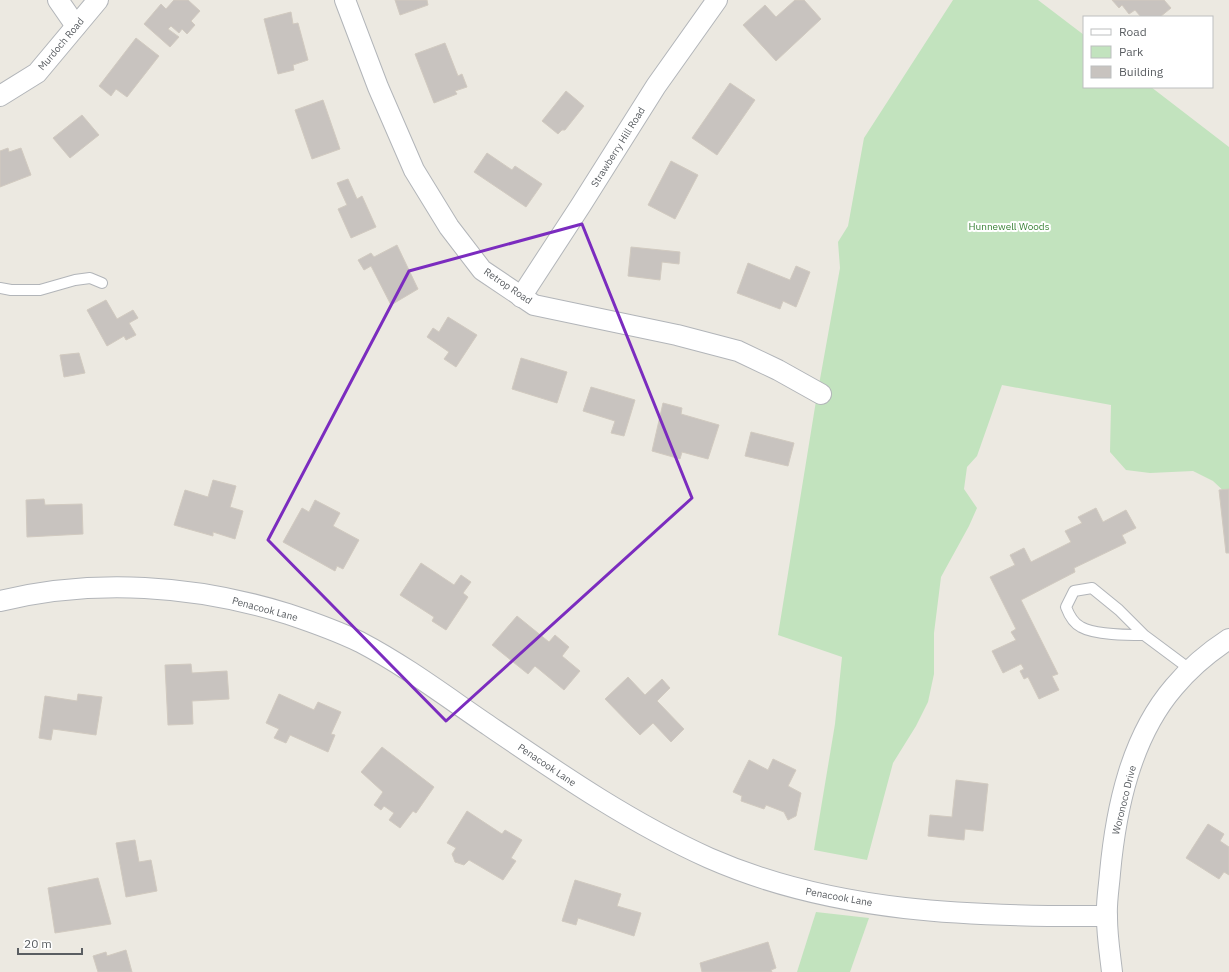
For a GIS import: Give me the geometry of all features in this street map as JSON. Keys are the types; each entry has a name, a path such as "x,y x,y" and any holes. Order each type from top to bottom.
{"street":[{"path":"58,0 76,26"},
{"name":"Murdoch Road","path":"0,96 37,73 98,0"},
{"name":"Retrop Road","path":"345,0 378,87 414,170 449,227 482,270 534,305 676,335 738,351 778,370 821,394"},
{"name":"Strawberry Hill Road","path":"521,297 656,86 717,0"},
{"name":"Penacook Lane","path":"0,601 64,589 122,587 154,588 212,595 272,609 330,628 360,642 417,676 560,774 608,804 675,842 744,872 804,891 838,898 918,910 997,916 1107,916"},
{"name":"Woronoco Drive","path":"1112,972 1107,916 1112,853 1123,794 1131,765 1142,738 1156,711 1174,687 1216,647 1229,639"}],"lane":[{"path":"0,288 11,290 40,290 75,280 90,278 102,283"},
{"path":"1144,635 1099,632 1080,627 1071,618 1066,607 1074,591 1092,588 1119,610 1144,635 1191,670"}],"highlighted area":[{"path":"582,224 692,498 446,721 268,540 409,271"}],"green space":[{"name":"Hunnewell Woods","path":"953,0 1038,0 1083,34 1083,88 1152,88 1229,147 1229,496 1213,481 1193,471 1150,473 1126,470 1110,452 1111,405 1002,385 977,456 967,467 964,489 977,508 969,526 941,577 934,633 934,674 928,702 916,726 893,763 867,860 814,850 835,724 842,657 778,635 815,407 840,268 838,242 848,226 864,138"},
{"path":"816,912 869,918 850,972 797,972"}],"building":[{"path":"174,0 188,0 200,11 191,21 195,25 187,34 182,29 179,33 171,26 168,29 179,37 170,47 144,24 161,4 166,9"},
{"path":"395,0 427,0 428,5 400,15"},
{"path":"795,0 804,0 821,19 776,61 743,25 765,5 776,17"},
{"path":"1112,0 1164,0 1171,8 1161,16 1140,16 1135,10 1129,14 1122,5 1119,8"},
{"path":"291,12 293,24 298,23 308,60 293,65 294,70 278,74 264,19"},
{"path":"136,38 159,56 127,97 116,89 111,96 99,86"},
{"path":"445,43 458,76 462,74 467,87 455,91 457,94 434,103 415,54"},
{"path":"730,83 755,100 717,155 692,138"},
{"path":"566,91 584,106 565,130 562,130 558,134 542,121"},
{"path":"323,100 340,149 312,159 295,110"},
{"path":"82,115 99,135 70,158 53,138"},
{"path":"8,148 9,152 21,148 31,175 0,187 0,151"},
{"path":"487,153 512,170 515,166 542,184 526,207 474,172"},
{"path":"671,161 698,175 675,219 648,205"},
{"path":"348,179 357,199 362,196 376,227 351,238 338,209 347,205 337,183"},
{"path":"397,245 418,289 391,305 371,266 364,270 358,260 371,253 374,257"},
{"path":"631,247 680,252 679,264 662,262 660,280 628,276"},
{"path":"748,263 790,280 796,266 810,272 796,307 783,301 780,309 737,293"},
{"path":"106,300 117,319 133,310 138,318 129,323 136,335 126,340 124,336 107,346 87,310"},
{"path":"448,317 477,335 456,367 444,359 449,352 427,337 433,328 439,332"},
{"path":"79,353 85,373 64,377 60,355"},
{"path":"521,358 567,372 557,403 512,389"},
{"path":"591,387 635,400 624,436 611,433 615,421 583,411"},
{"path":"663,403 682,408 681,414 719,425 708,459 682,452 680,459 652,451"},
{"path":"751,432 794,443 788,466 745,456"},
{"path":"213,480 236,486 230,507 243,511 235,539 213,532 213,536 174,525 185,490 208,497"},
{"path":"1229,489 1229,553 1226,553 1219,490"},
{"path":"44,499 45,505 82,504 83,534 27,537 26,500"},
{"path":"315,500 340,513 333,526 359,540 343,569 337,566 335,571 283,542 302,508 309,512"},
{"path":"1096,508 1103,522 1126,510 1136,528 1122,535 1126,543 1074,568 1075,572 1021,600 1058,674 1052,676 1059,690 1039,699 1028,677 1024,679 1020,671 1024,669 1021,664 1003,673 992,651 1016,640 1011,632 1016,629 990,577 1015,565 1010,555 1024,548 1031,562 1071,542 1065,531 1082,523 1078,517"},
{"path":"421,563 454,585 461,575 471,582 463,593 468,597 446,630 432,621 434,617 400,595"},
{"path":"517,616 549,642 555,635 569,647 562,656 580,671 564,690 535,666 528,674 492,645"},
{"path":"191,664 192,673 227,671 229,699 192,701 193,724 168,725 165,665"},
{"path":"628,677 645,695 662,679 670,688 657,701 684,729 671,742 653,723 640,735 605,699"},
{"path":"78,694 102,697 96,735 53,729 51,740 39,738 45,696 77,701"},
{"path":"279,694 314,710 318,702 341,712 331,734 335,735 328,752 290,735 286,743 274,738 279,729 266,723"},
{"path":"382,747 434,787 416,813 413,811 400,828 389,820 394,813 384,806 381,810 374,805 383,792 361,772"},
{"path":"773,759 796,770 788,786 801,793 796,816 788,820 784,812 766,805 764,809 741,801 742,796 733,792 749,760 768,770"},
{"path":"956,780 988,784 983,831 965,829 964,840 928,836 930,815 952,817"},
{"path":"467,811 502,834 505,830 522,840 511,858 516,861 503,880 469,860 464,865 455,862 452,854 456,848 447,843"},
{"path":"1208,824 1224,834 1220,841 1229,847 1229,875 1224,872 1219,879 1186,858"},
{"path":"135,840 139,862 151,860 157,891 126,897 116,843"},
{"path":"98,878 111,924 55,933 48,888"},
{"path":"575,880 621,894 617,906 641,913 634,936 578,918 576,925 562,921"},
{"path":"768,942 776,968 771,970 772,972 702,972 700,963"},
{"path":"126,950 132,972 98,972 93,956 106,952 107,956"}]}
